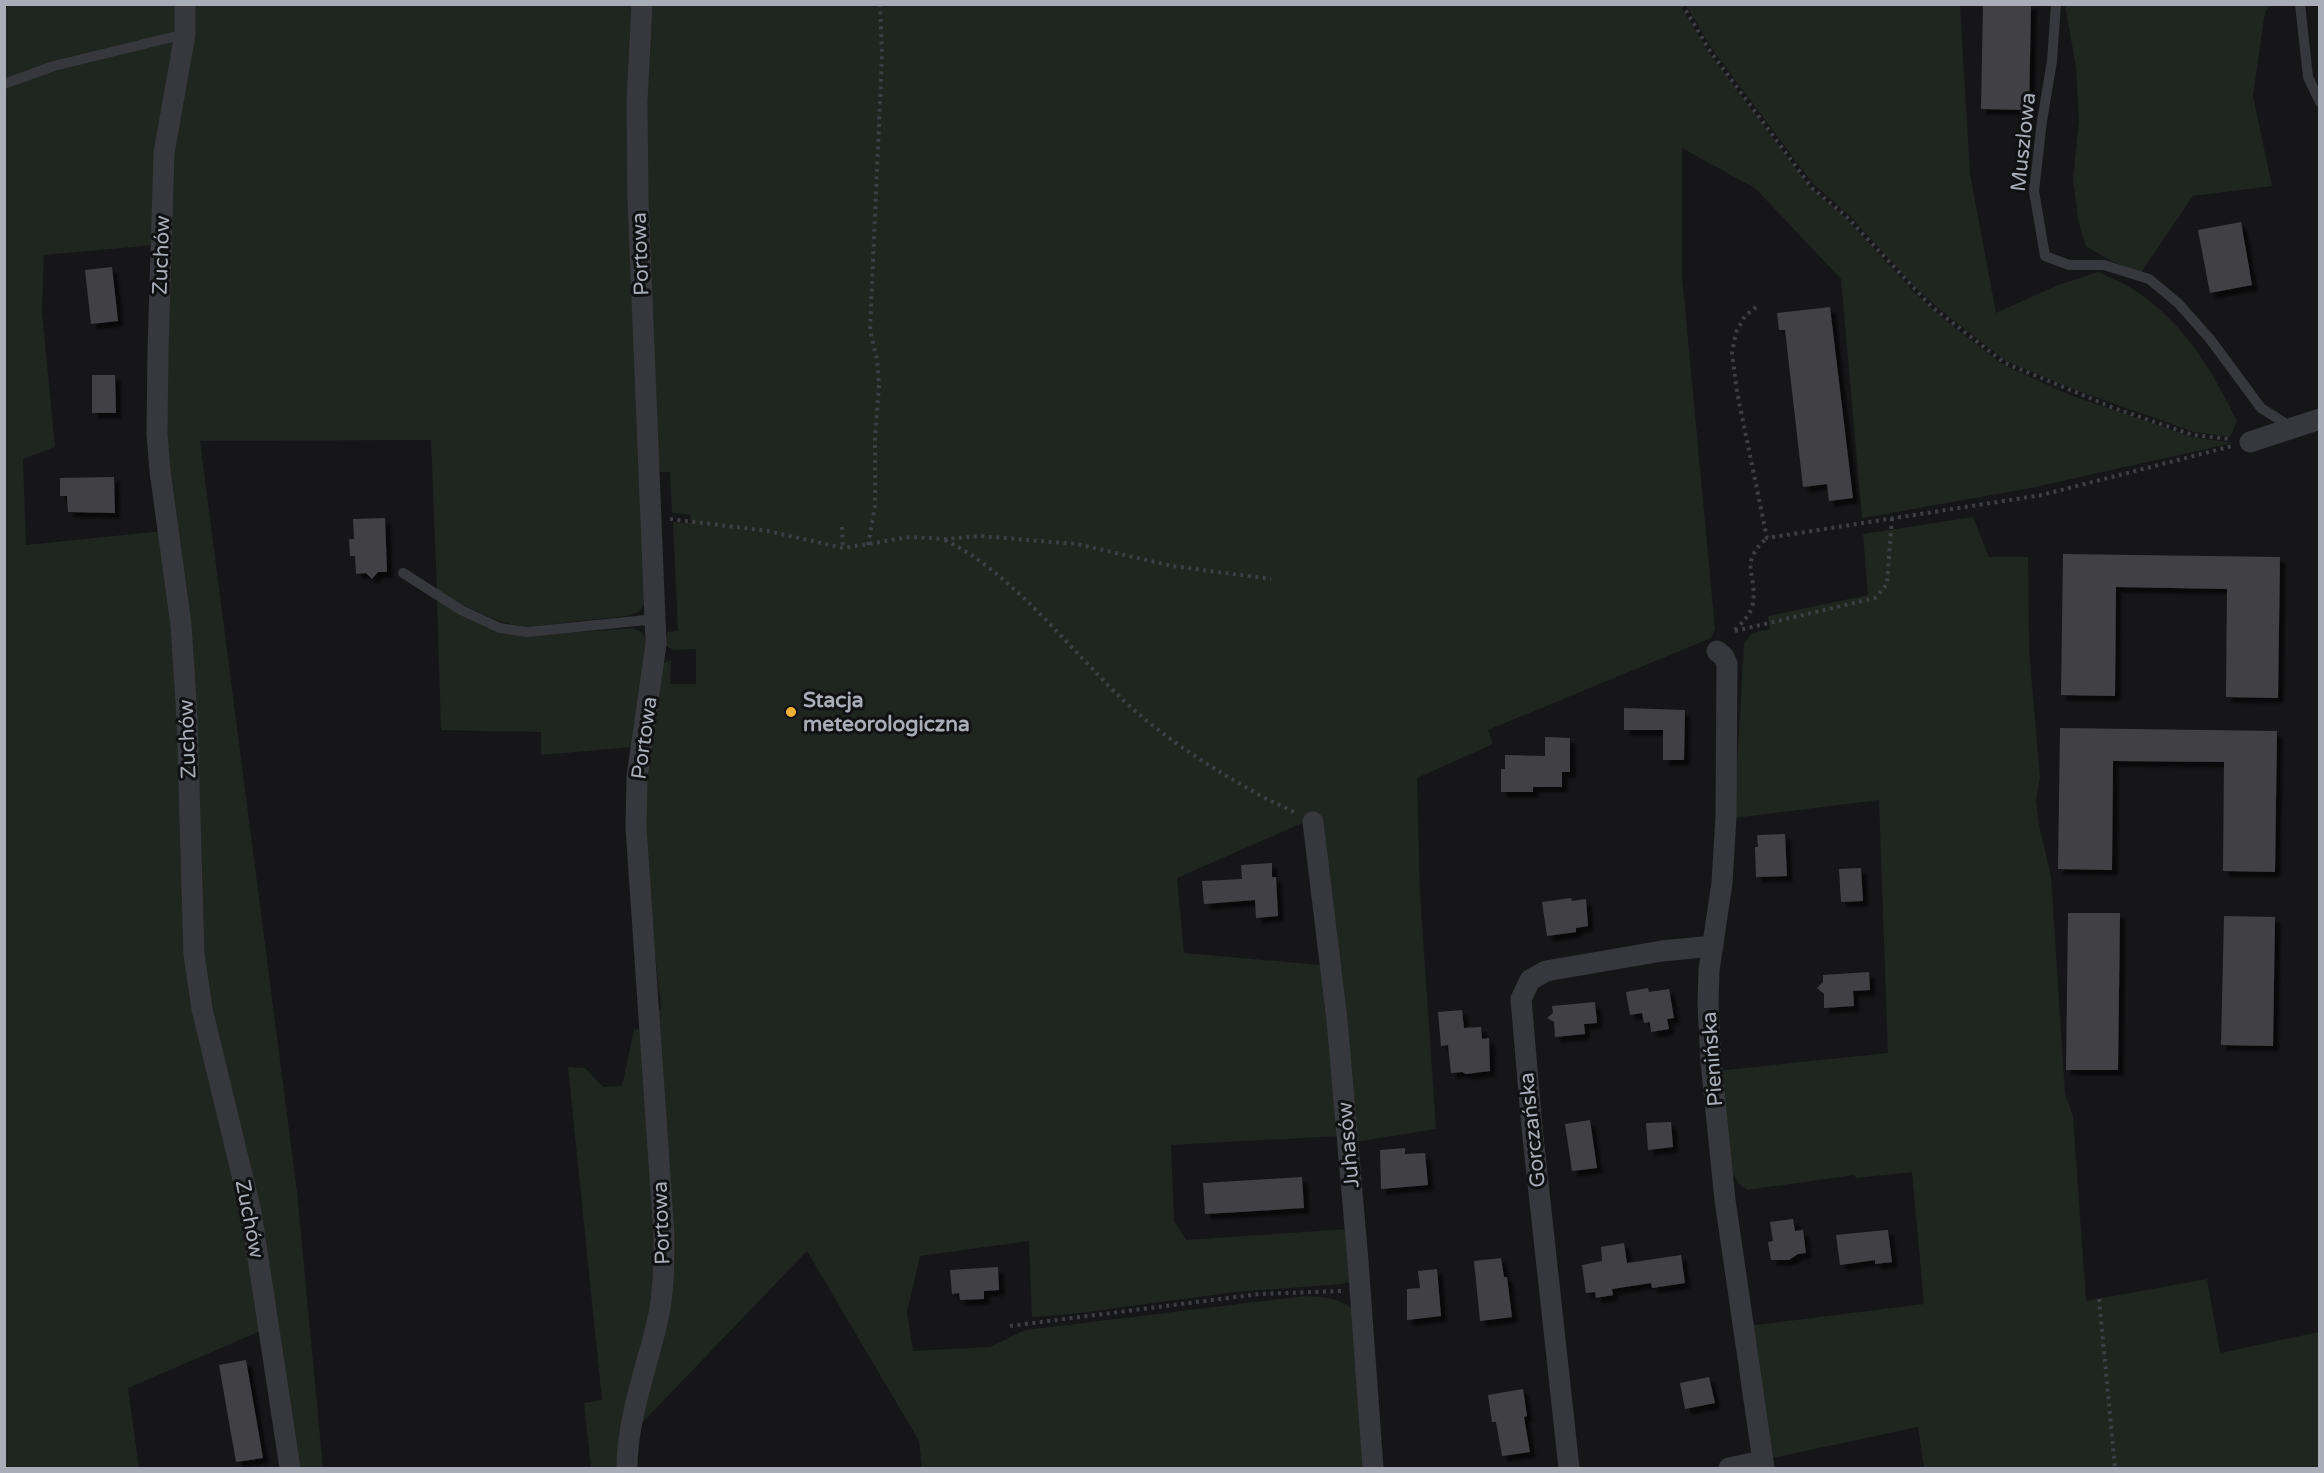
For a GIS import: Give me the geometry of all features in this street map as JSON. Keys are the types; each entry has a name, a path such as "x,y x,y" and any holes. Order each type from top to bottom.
{"street":[{"name":"Zuchów","path":"185,4 184,33 164,153 158,434 160,471 181,626 187,717 194,954 202,1009 251,1212 290,1468"},
{"name":"Portowa","path":"627,1468 632,1426 658,1320 664,1271 664,1235 636,828 637,777 653,671 656,619 638,200 637,100 642,4"},
{"path":"2250,442 2319,419"},
{"name":"Pienińska","path":"1717,651 1724,657 1727,664 1726,816 1722,883 1708,1004 1711,1062 1725,1200 1763,1465"},
{"name":"Juhasów","path":"1313,822 1337,1020 1373,1468"},
{"name":"Gorczańska","path":"1569,1468 1532,1128 1521,999 1530,980 1546,971 1662,951 1713,946"},
{"path":"1729,1468 1763,1465"}],"lane":[{"name":"Muszlowa","path":"2056,4 2052,61 2034,191 2045,256 2069,265 2104,265 2150,279 2178,303 2210,339 2261,408 2291,428"},
{"path":"2300,4 2307,77 2319,102"},
{"path":"4,84 54,66 184,33"},
{"path":"403,573 461,610 500,628 527,632 656,619"}],"path":[{"path":"867,545 875,506 875,439 879,385 877,360 870,330 882,55 880,4"},
{"path":"1682,4 1710,51 1812,188 1851,221 1932,307 1971,338 2005,363 2114,408 2193,435 2250,442"},
{"path":"1756,307 1745,316 1736,332 1732,353 1737,392 1767,538"},
{"path":"1717,651 1749,614 1752,606 1750,560 1758,546 1767,538 2042,495 2250,442"},
{"path":"651,516 768,531 843,548 910,537 945,539 980,536 1077,544 1172,566 1271,579"},
{"path":"1735,631 1875,598 1887,584 1892,517"},
{"path":"842,526 843,548"},
{"path":"945,539 981,561 1049,624 1122,699 1179,747 1265,799 1313,822"},
{"path":"1010,1326 1259,1294 1360,1291"},
{"path":"2099,1299 2115,1468"}],"shaded area":[{"path":"5,5 180,5 154,245 44,255 42,312 55,447 23,459 26,545 163,531 219,1103 265,1329 128,1388 139,1468 5,1468"},
{"path":"189,5 637,5 646,602 640,611 627,616 526,627 501,622 437,590 431,440 200,441 297,1192 323,1468 295,1468 208,1008 165,473 171,153"},
{"path":"647,5 1680,5 1709,53 1809,186 1847,219 1915,293 1945,320 2002,364 2070,395 2192,437 2233,443 2026,489 1862,518 1841,279 1756,189 1682,148 1682,275 1715,629 1711,638 1488,730 1493,744 1417,778 1420,894 1436,1129 1355,1142 1307,821 1177,878 1184,953 1322,965 1340,1136 1171,1145 1174,1221 1186,1240 1349,1229 1349,1282 1235,1292 1072,1314 1032,1317 1029,1241 920,1256 907,1312 913,1351 990,1347 1025,1330 1306,1296 1344,1303 1355,1311 1367,1468 922,1468 919,1441 807,1251 639,1426 655,1367 656,1015 661,1007 649,901 644,777 662,664 671,660 670,684 696,684 696,649 673,650 665,645 667,632 678,631 673,522 691,523 690,515 672,513 670,472 656,472 648,370"},
{"path":"1686,5 1960,5 1970,174 1996,313 2058,285 2098,272 2127,286 2169,318 2207,366 2237,421 2230,437 2194,432 2078,391 2006,361 1939,309 1912,284 1849,215 1813,184 1712,49"},
{"path":"2065,5 2270,5 2265,12 2253,96 2272,186 2193,196 2140,274 2086,246 2078,220 2073,178 2079,121 2076,67"},
{"path":"1973,517 1989,557 2028,557 2029,650 2040,777 2036,800 2039,825 2051,876 2065,1094 2073,1116 2086,1301 2207,1279 2220,1353 2319,1332 2319,1468 1924,1468 1918,1427 1772,1458 1748,1326 1924,1304 1912,1172 1856,1178 1854,1175 1747,1190 1739,1184 1732,1172 1717,1071 1888,1053 1879,800 1734,818 1744,644 1752,633 1770,629 1768,616 1868,595 1863,534"},
{"path":"437,600 527,636 633,628 643,633 648,646 633,747 541,755 541,732 441,730"},
{"path":"644,1028 656,1272 623,1468 591,1468 584,1403 602,1400 568,1067 585,1068 603,1087 622,1086 634,1030"}],"building":[{"path":"1983,4 2031,4 2029,110 1981,109"},
{"path":"2241,222 2252,285 2210,293 2198,230"},
{"path":"112,267 118,321 91,324 85,270"},
{"path":"1830,307 1853,498 1829,501 1827,484 1803,487 1785,330 1779,330 1777,313"},
{"path":"92,375 115,375 116,413 92,413"},
{"path":"114,477 115,513 68,512 67,496 60,496 60,478"},
{"path":"385,518 387,572 378,572 372,579 366,573 356,574 355,556 350,556 349,539 354,539 353,519"},
{"path":"2063,554 2280,557 2278,698 2226,697 2227,589 2116,587 2115,696 2061,695"},
{"path":"1624,708 1685,710 1684,760 1663,760 1663,730 1624,730"},
{"path":"2060,728 2277,731 2275,872 2223,871 2224,762 2113,761 2112,870 2058,869"},
{"path":"1545,737 1570,738 1570,772 1562,772 1562,787 1533,787 1533,792 1501,792 1501,769 1505,769 1505,755 1545,756"},
{"path":"1785,834 1787,876 1756,877 1757,835"},
{"path":"1272,863 1272,877 1276,877 1278,916 1256,918 1255,900 1204,904 1202,881 1242,879 1241,865"},
{"path":"1861,868 1863,901 1841,902 1839,869"},
{"path":"1571,898 1572,901 1586,899 1588,926 1576,928 1576,932 1547,936 1542,902"},
{"path":"2068,913 2120,913 2118,1070 2066,1070"},
{"path":"2224,916 2275,917 2273,1046 2221,1045"},
{"path":"1869,972 1870,990 1853,991 1854,1006 1824,1008 1824,994 1817,988 1823,982 1823,975"},
{"path":"1648,988 1649,992 1669,989 1674,1018 1667,1019 1669,1029 1651,1032 1650,1022 1644,1023 1642,1013 1630,1015 1626,992"},
{"path":"1595,1002 1597,1023 1584,1024 1585,1034 1555,1037 1554,1022 1547,1018 1553,1013 1552,1006"},
{"path":"1462,1010 1464,1028 1481,1027 1482,1039 1489,1038 1490,1071 1451,1073 1448,1045 1441,1046 1438,1012"},
{"path":"1590,1120 1597,1168 1572,1171 1565,1124"},
{"path":"1671,1122 1673,1147 1648,1150 1646,1123"},
{"path":"1405,1148 1405,1154 1425,1153 1428,1185 1381,1189 1380,1150"},
{"path":"1302,1177 1304,1208 1205,1214 1203,1183"},
{"path":"1793,1219 1795,1231 1803,1230 1806,1253 1798,1254 1789,1260 1771,1260 1768,1242 1773,1241 1770,1222"},
{"path":"1888,1230 1892,1262 1875,1264 1875,1260 1840,1265 1836,1235"},
{"path":"1624,1243 1627,1263 1681,1255 1685,1283 1652,1288 1651,1283 1612,1289 1613,1295 1596,1298 1595,1292 1586,1293 1582,1265 1602,1261 1601,1247"},
{"path":"1501,1258 1504,1277 1507,1277 1512,1317 1480,1321 1474,1261"},
{"path":"998,1267 999,1290 984,1291 984,1299 960,1300 959,1293 952,1294 950,1270"},
{"path":"1437,1269 1441,1316 1407,1320 1407,1289 1420,1288 1418,1271"},
{"path":"246,1360 263,1458 236,1462 219,1365"},
{"path":"1709,1377 1715,1403 1685,1409 1680,1383"},
{"path":"1523,1389 1527,1416 1524,1417 1530,1452 1502,1456 1496,1422 1492,1422 1488,1395"}],"place":[{"name":"Stacja meteorologiczna","path":"791,712"}]}
